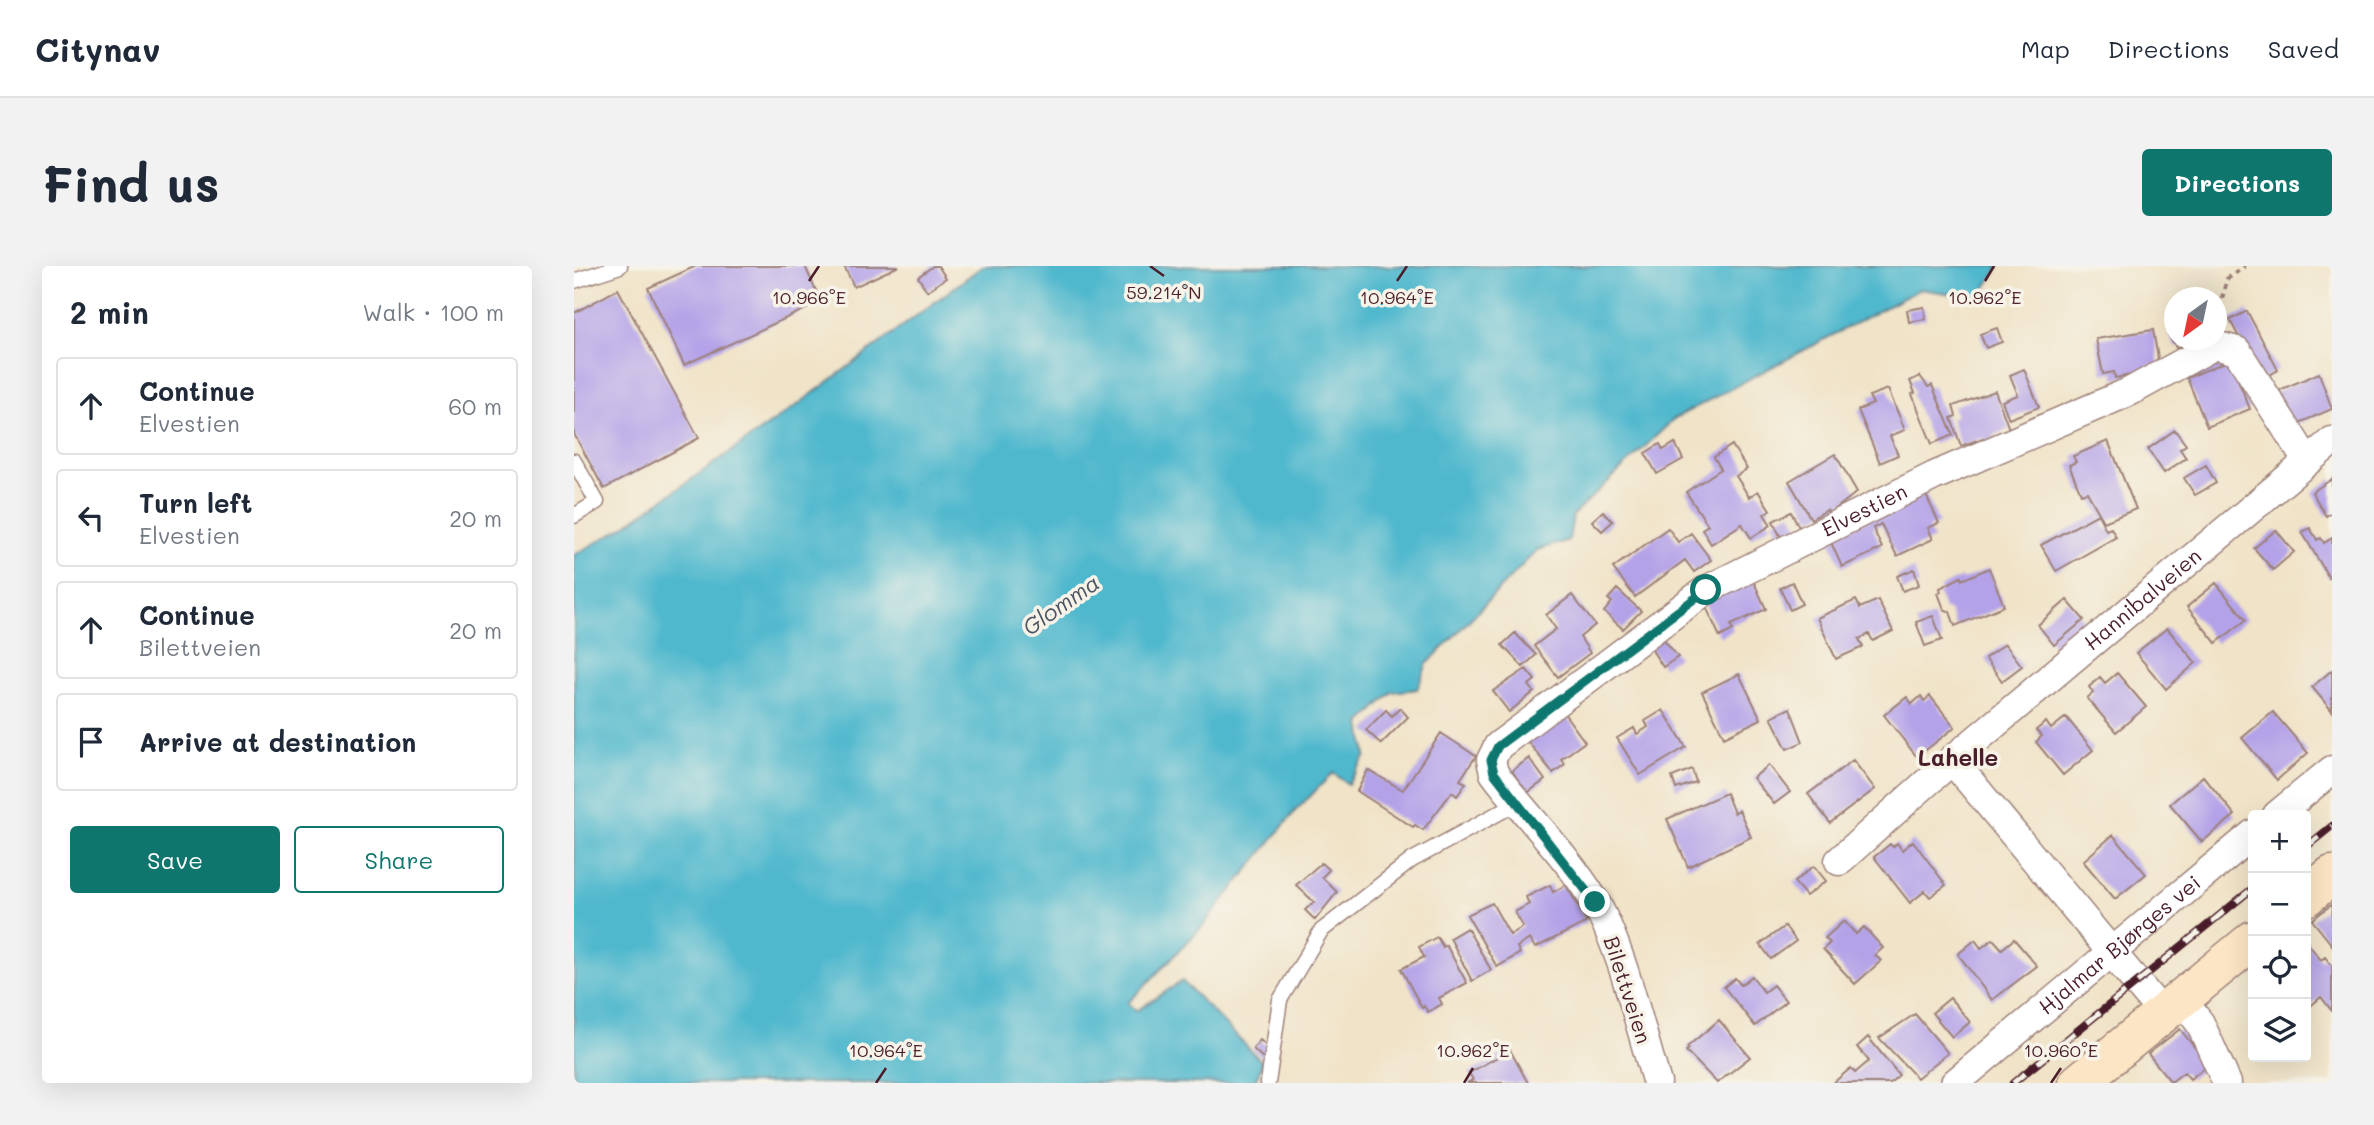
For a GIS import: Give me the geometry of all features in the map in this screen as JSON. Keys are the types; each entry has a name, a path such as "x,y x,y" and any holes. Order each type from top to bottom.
{"street":[{"name":"Elvestien","path":"1541,831 1494,773 1491,760 1498,746 1706,590 1934,476 2131,391 2215,345 2237,351 2307,461"},
{"name":"Hannibalveien","path":"1839,861 1952,760 2332,441"},
{"path":"1952,760 2111,953 2172,1007 2200,1023 2227,1083"},
{"path":"2283,810 2332,770"},
{"name":"Bilettveien","path":"1541,831 1582,883 1609,932 1657,1083"},
{"name":"Hjalmar Bjørges vei","path":"1955,1083 2248,838"},
{"path":"2311,893 2332,875"},
{"path":"2078,1083 2248,944"}],"lane":[{"path":"574,281 620,266"},
{"path":"574,461 597,502 574,516"},
{"path":"1268,1083 1280,1000 1321,931 1412,860 1517,803"}],"path":[{"path":"2225,287 2227,279 2245,266"}],"water":[{"name":"Glomma","path":"983,266 2000,266 1979,298 1920,289 1675,418 1573,515 1569,540 1537,550 1427,664 1417,689 1392,692 1361,723 1366,756 1348,784 1333,773 1296,810 1203,926 1128,1003 1136,1011 1182,981 1263,1063 1254,1083 574,1083 574,555 622,528 800,403"}],"building":[{"path":"696,266 805,266 821,302 684,365 648,288"},
{"path":"844,266 899,266 854,287"},
{"path":"933,266 938,266 946,278 927,291 918,277"},
{"path":"618,289 699,438 604,489 574,434 574,313"},
{"path":"1924,307 1926,319 1909,322 1907,310"},
{"path":"2247,311 2278,370 2261,380 2230,320"},
{"path":"1997,328 2002,342 1986,348 1980,334"},
{"path":"2153,330 2159,364 2147,366 2148,372 2115,378 2114,372 2103,374 2096,339"},
{"path":"2230,360 2250,409 2207,427 2187,378"},
{"path":"2024,369 2039,407 2009,419 2002,401 2018,395 2010,375"},
{"path":"2319,373 2332,409 2290,427 2275,392"},
{"path":"1920,376 1928,387 1932,385 1953,435 1932,444 1912,394 1915,393 1910,381"},
{"path":"1888,389 1905,430 1890,436 1898,455 1880,463 1858,410 1873,404 1869,396"},
{"path":"1995,391 2009,429 1985,442 1983,438 1961,446 1951,418 1956,416 1953,406"},
{"path":"2175,430 2186,445 2180,449 2186,458 2164,473 2148,449"},
{"path":"2108,441 2136,509 2104,522 2087,492 2081,494 2069,465 2076,462 2073,456"},
{"path":"1675,443 1683,459 1657,474 1645,453 1660,444 1663,450"},
{"path":"1732,445 1747,469 1736,476 1749,497 1758,491 1770,510 1764,514 1771,525 1751,538 1742,524 1711,544 1702,529 1708,525 1686,492 1721,469 1714,457"},
{"path":"1835,454 1857,492 1829,514 1827,510 1811,519 1789,481"},
{"path":"2206,465 2216,483 2195,495 2184,478"},
{"path":"2332,479 2332,512 2326,516 2312,492"},
{"path":"1925,493 1939,523 1928,528 1933,539 1897,556 1881,524 1873,528 1882,548 1842,567 1829,538"},
{"path":"1603,511 1613,521 1602,531 1592,521"},
{"path":"1791,512 1800,529 1781,538 1773,521"},
{"path":"2098,514 2106,530 2111,528 2116,537 2056,571 2041,545"},
{"path":"1668,528 1678,542 1691,533 1711,560 1694,572 1685,560 1635,597 1613,568"},
{"path":"2310,528 2317,540 2321,538 2324,543 2332,538 2332,576 2329,578 2302,532"},
{"path":"2276,530 2294,552 2273,570 2254,548"},
{"path":"1989,568 2004,606 1955,626 1950,612 1944,609 1938,593 1941,592 1940,588 1961,577 1962,580"},
{"path":"1914,569 1919,585 1903,591 1897,576"},
{"path":"1752,578 1766,609 1731,625 1733,630 1720,637 1703,600"},
{"path":"1792,582 1802,604 1790,610 1780,588"},
{"path":"2216,583 2246,620 2216,643 2187,607"},
{"path":"1617,589 1641,611 1623,629 1604,612 1612,602 1608,599"},
{"path":"1572,595 1595,625 1580,637 1590,653 1558,677 1534,646 1556,629 1546,615"},
{"path":"1856,600 1860,608 1878,600 1893,631 1873,641 1869,634 1859,639 1863,647 1836,659 1817,618"},
{"path":"2067,600 2084,620 2054,645 2038,625"},
{"path":"1933,616 1942,640 1925,646 1916,622"},
{"path":"2167,628 2196,663 2166,689 2136,653"},
{"path":"1515,633 1536,655 1523,667 1502,645"},
{"path":"1661,636 1678,657 1663,667 1648,644"},
{"path":"2005,644 2022,666 2002,681 1985,658"},
{"path":"1526,669 1535,680 1529,685 1534,692 1509,712 1493,691"},
{"path":"2332,670 2332,711 2312,687"},
{"path":"2117,673 2146,707 2116,732 2087,698 2093,693 2089,687 2100,677 2105,683"},
{"path":"1739,674 1761,719 1724,737 1702,692"},
{"path":"1921,696 1924,701 1930,696 1955,727 1917,757 1884,715 1907,697 1912,704"},
{"path":"1400,708 1408,717 1381,744 1366,730 1386,710 1392,716"},
{"path":"1790,708 1803,742 1787,749 1771,717"},
{"path":"1561,709 1585,742 1561,759 1565,764 1553,773 1524,737"},
{"path":"1663,710 1686,747 1640,775 1617,738 1634,728 1637,734 1648,727 1645,721"},
{"path":"2273,712 2308,753 2277,780 2242,738"},
{"path":"2066,717 2093,750 2063,775 2036,742 2042,736 2036,730 2046,722 2051,729"},
{"path":"1441,733 1476,756 1460,780 1466,783 1457,796 1452,792 1423,830 1415,825 1413,827 1357,791 1368,770 1403,790"},
{"path":"1529,758 1545,780 1527,793 1512,771"},
{"path":"1853,760 1875,789 1830,823 1808,794"},
{"path":"1769,765 1790,792 1774,804 1753,778"},
{"path":"1692,769 1696,782 1676,789 1672,777"},
{"path":"2203,776 2235,815 2202,842 2170,804"},
{"path":"1726,793 1734,813 1739,810 1751,837 1688,867 1667,819"},
{"path":"2113,835 2146,874 2115,899 2083,861"},
{"path":"1913,841 1946,885 1930,897 1925,891 1910,903 1874,857 1890,844 1893,847 1897,843 1902,850"},
{"path":"1321,863 1329,870 1322,877 1337,892 1315,920 1305,910 1314,902 1296,885"},
{"path":"1814,866 1826,881 1806,896 1794,882"},
{"path":"1550,885 1553,892 1566,885 1587,922 1535,948 1530,939 1517,947 1520,953 1497,967 1467,915 1492,903 1510,935 1523,927 1515,912 1529,904 1526,897"},
{"path":"2332,904 2332,945 2312,920"},
{"path":"1844,921 1856,934 1864,927 1883,948 1875,955 1881,961 1855,984 1823,949 1830,943 1825,938"},
{"path":"1785,926 1796,941 1771,959 1760,944"},
{"path":"1467,928 1491,970 1472,981 1450,938"},
{"path":"1437,937 1443,947 1446,945 1467,983 1439,998 1442,1004 1428,1012 1424,1006 1422,1008 1401,969 1424,957 1419,947"},
{"path":"1993,939 2002,949 2014,939 2037,966 1992,1000 1958,954 1975,940 1981,948"},
{"path":"2311,947 2321,960 2325,957 2332,966 2332,1011 2321,997 2311,1006"},
{"path":"1752,976 1764,992 1773,985 1786,1001 1755,1026 1724,987 1735,978 1741,985"},
{"path":"1950,998 1970,1022 1952,1037 1932,1013"},
{"path":"1915,1014 1948,1053 1917,1078 1879,1038"},
{"path":"1719,1020 1750,1057 1717,1083 1686,1051 1689,1049 1687,1047"},
{"path":"2180,1029 2202,1057 2204,1068 2190,1079 2184,1072 2171,1082 2148,1054"},
{"path":"1868,1037 1899,1075 1890,1083 1833,1083 1851,1068 1855,1073 1869,1061 1857,1047"},
{"path":"1260,1040 1271,1050 1264,1059 1253,1049"},
{"path":"1510,1050 1528,1083 1467,1083 1473,1080 1469,1073"}],"railway":[{"path":"2311,843 2332,826"},
{"path":"2013,1083 2248,892"}],"district":[{"name":"Lahelle","path":"1958,758"}],"route":[{"path":"1595,902 1576,873 1494,773 1491,760 1498,746 1537,715 1706,590"}]}
